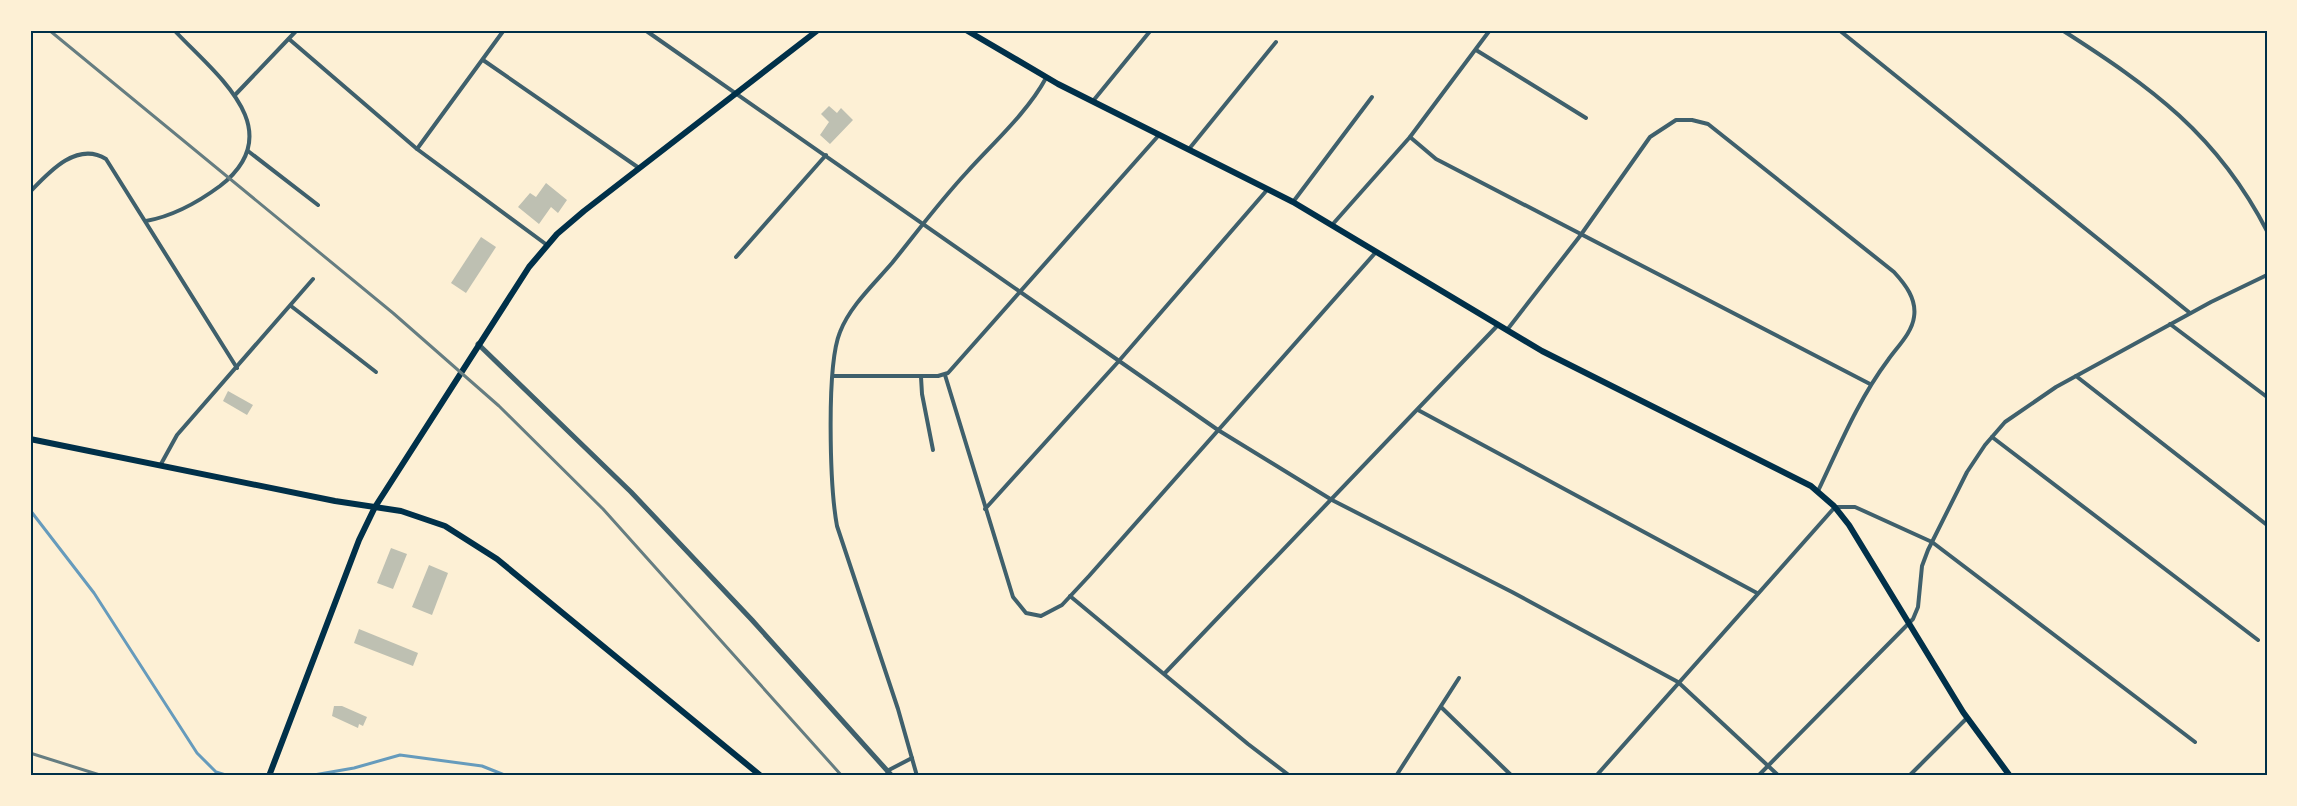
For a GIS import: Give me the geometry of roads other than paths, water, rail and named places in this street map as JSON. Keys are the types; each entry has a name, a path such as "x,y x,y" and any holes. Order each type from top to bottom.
{"main road":[{"path":"269,776 359,540 375,507 519,279 547,245 570,223 818,30"},
{"path":"966,30 1046,78 1293,202 1570,366 1787,472 1818,491 1835,507 1856,535 1967,718 2010,776"},
{"path":"30,439 335,501 401,511 430,520 478,546 610,650 761,776"}],"street":[{"path":"146,221 169,216 208,195 235,172 248,151 249,130 243,107 236,95 174,30"},
{"path":"236,95 297,30"},
{"path":"417,149 504,30"},
{"path":"645,30 826,155 1020,294 1218,430 1332,500 1512,592 1678,682 1779,776"},
{"path":"1092,102 1150,30"},
{"path":"1332,225 1410,137 1490,30"},
{"path":"1839,30 2190,313"},
{"path":"2062,30 2132,75 2194,128 2234,176 2267,231"},
{"path":"290,39 417,149 547,245"},
{"path":"1188,149 1276,42"},
{"path":"1476,50 1586,118"},
{"path":"483,60 639,168"},
{"path":"917,776 837,526 833,498 833,376 836,344 844,323 922,223 1026,106 1046,78"},
{"path":"1293,202 1372,97"},
{"path":"1507,330 1580,236 1650,137 1676,120 1692,120 1708,124 1884,264 1906,285 1915,316 1910,330 1870,384 1818,491"},
{"path":"833,376 945,375 1020,294 1160,135"},
{"path":"1410,137 1436,159 1580,236 1870,384"},
{"path":"248,151 318,205"},
{"path":"30,192 67,160 82,154 98,155 113,167 146,221 161,251 237,368"},
{"path":"736,257 826,155"},
{"path":"985,509 1118,362 1268,189"},
{"path":"945,375 1013,597 1022,611 1032,616 1041,616 1058,608 1070,597 1376,252"},
{"path":"1758,776 1909,624 1917,612 1922,566 1932,542 1962,480 1992,437 2027,405 2076,376 2190,313 2267,275"},
{"path":"161,464 177,435 313,279"},
{"path":"291,306 376,372"},
{"path":"2170,324 2267,397"},
{"path":"1165,674 1498,325"},
{"path":"478,344 625,485 752,620 890,774 912,758"},
{"path":"2076,376 2267,525"},
{"path":"921,377 933,450"},
{"path":"1418,410 1757,593"},
{"path":"1992,437 2258,640"},
{"path":"1596,776 1835,507 1855,507 1932,542 2195,742"},
{"path":"1070,597 1290,776"},
{"path":"1396,776 1459,678"},
{"path":"1441,707 1512,776"},
{"path":"1909,776 1967,718"}],"waterway":[{"path":"30,510 94,593 197,753 216,772 229,776"},
{"path":"308,776 354,768 400,755 482,766 507,776"}],"railway":[{"path":"49,30 393,313 499,406 603,509 842,776"},
{"path":"30,753 103,776"}]}
